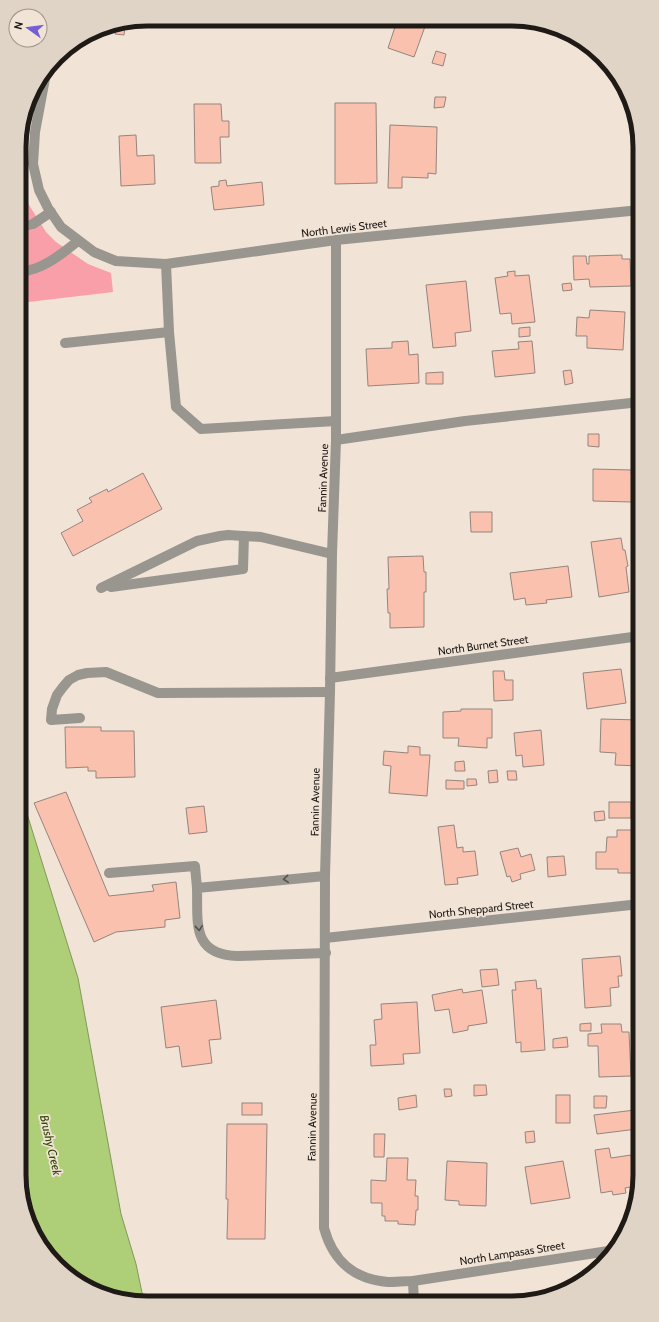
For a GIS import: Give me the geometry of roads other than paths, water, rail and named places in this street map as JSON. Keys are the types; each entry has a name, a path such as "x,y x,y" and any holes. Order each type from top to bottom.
{"street":[{"name":"North Lewis Street","path":"44,84 35,132 33,164 38,190 50,212 61,227 94,252 116,260 166,264 336,240 633,211"},
{"path":"26,226 33,224 50,212"},
{"name":"Fannin Avenue","path":"336,240 336,440 325,876 326,953 324,1228 332,1251 348,1268 360,1275 388,1282 413,1281"},
{"path":"26,271 52,261 78,241"},
{"path":"166,264 169,332 176,406 201,429 336,421"},
{"path":"65,343 169,332"},
{"path":"336,440 465,421 633,403"},
{"path":"244,536 243,569 101,588 197,541 228,535 244,536 276,540 332,554"},
{"name":"North Burnet Street","path":"330,678 633,637"},
{"path":"80,718 51,720 52,709 56,696 69,680 78,675 87,673 106,672 158,693 330,692"},
{"path":"109,874 195,866 199,932 202,940 209,948 217,953 226,956 326,953"},
{"path":"197,888 325,876"},
{"name":"North Sheppard Street","path":"325,938 633,905"},
{"name":"North Lampasas Street","path":"413,1281 606,1251"},
{"path":"413,1281 414,1296"}],"water":[{"name":"Brushy Creek","path":"26,811 78,978 121,1214 136,1264 143,1296 124,1294 108,1290 80,1276 56,1255 46,1242 32,1214 30,1206 26,1175"}]}
